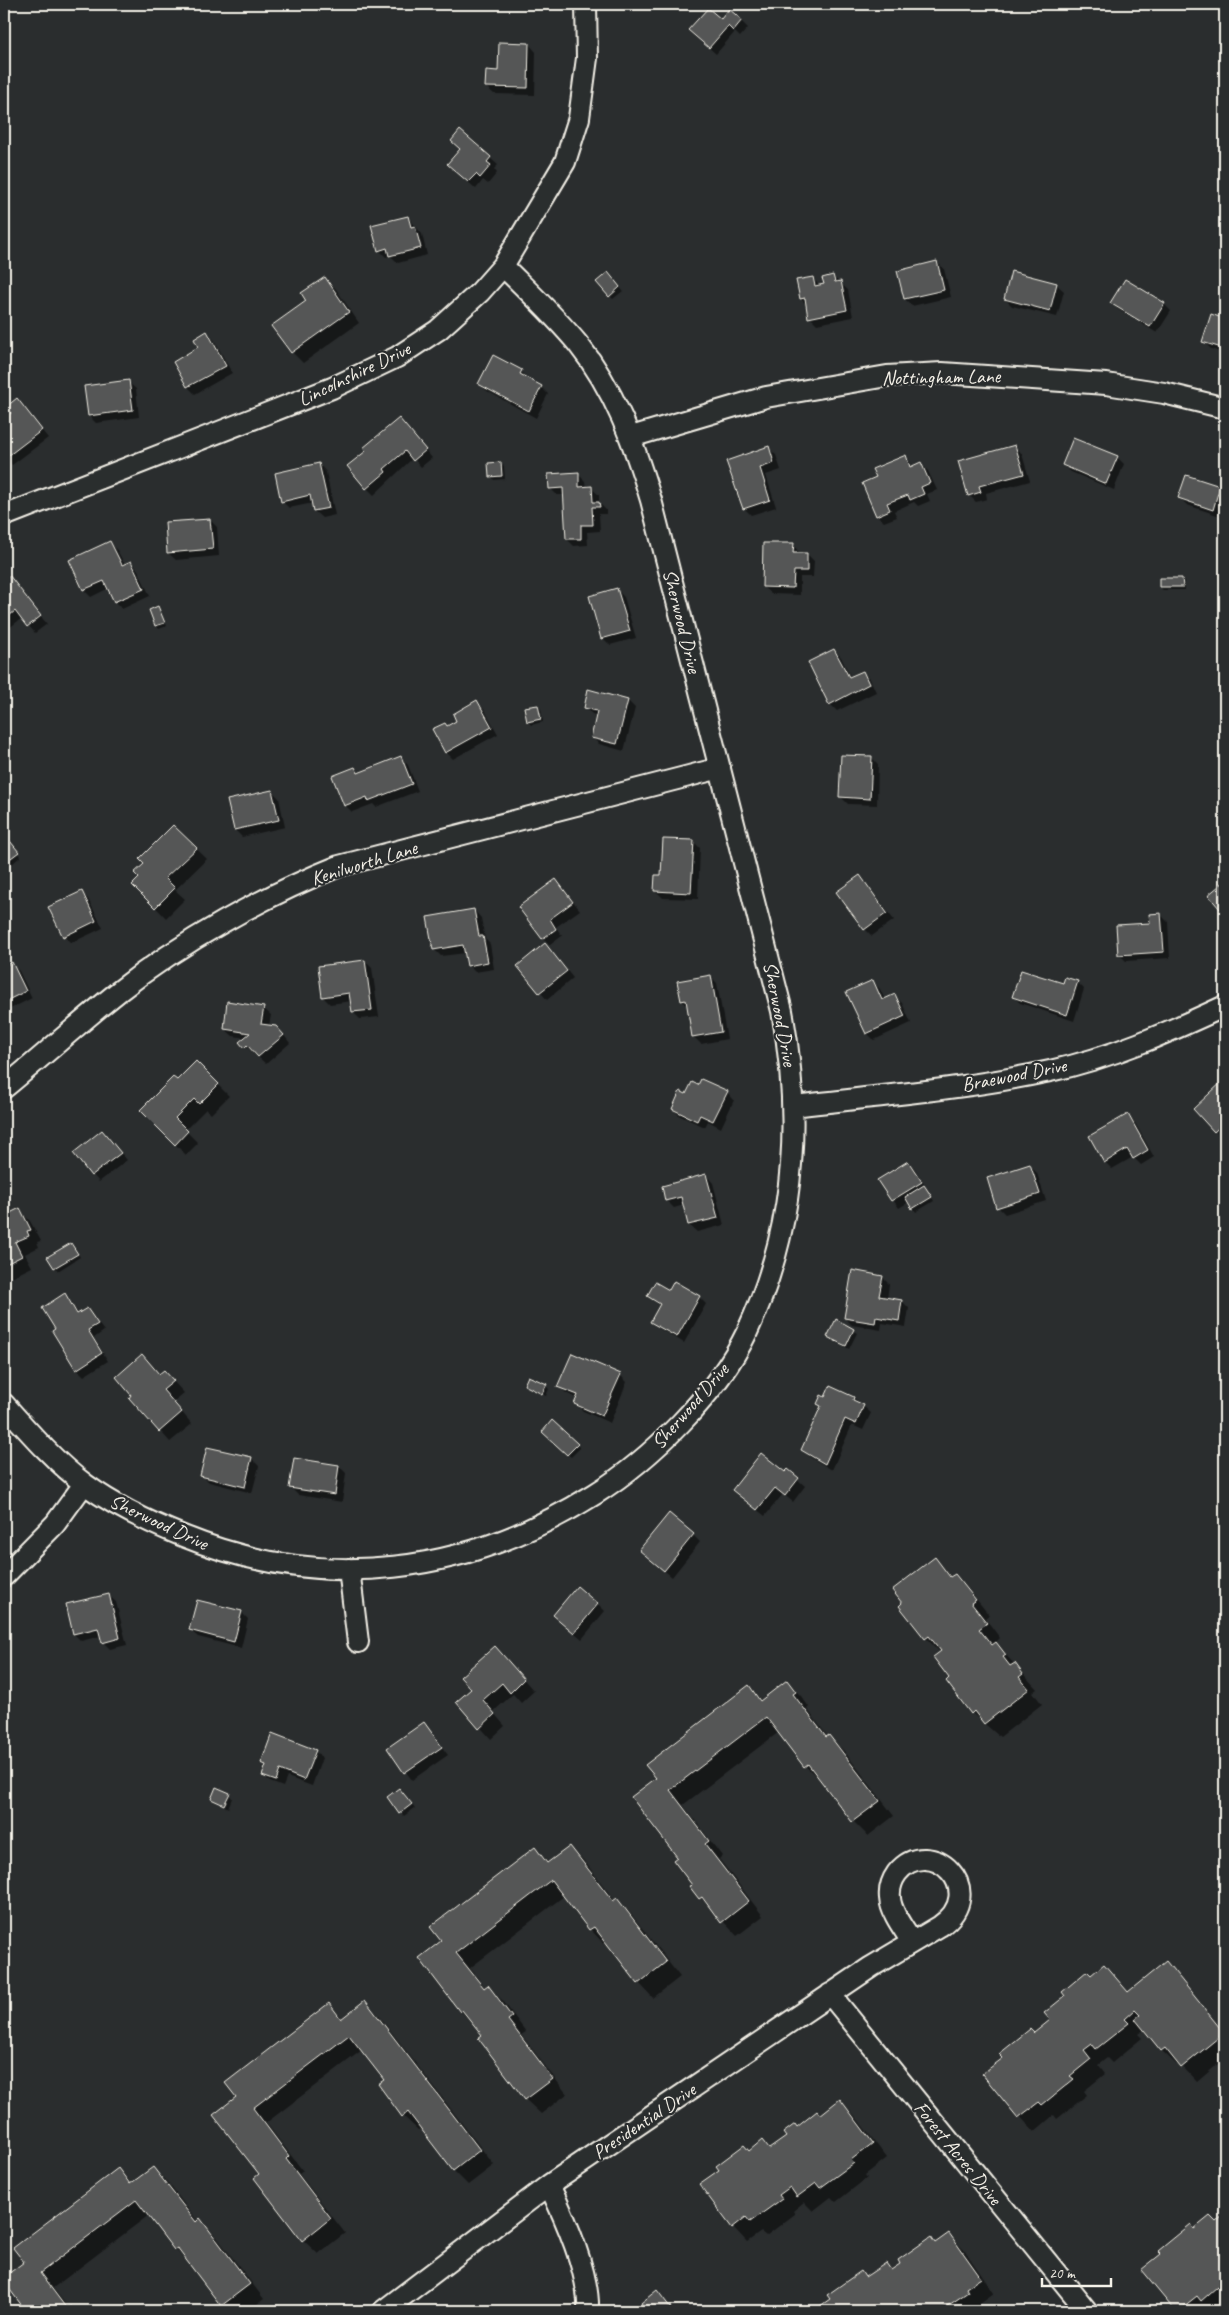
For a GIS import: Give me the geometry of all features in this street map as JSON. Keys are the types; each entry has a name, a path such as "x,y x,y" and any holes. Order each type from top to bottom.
{"street":[{"name":"Lincolnshire Drive","path":"4,516 332,388 397,357 438,330 480,292 503,266 565,162 579,118 587,58 586,4"},
{"name":"Sherwood Drive","path":"4,1404 56,1459 84,1484 119,1507 154,1524 234,1554 305,1568 349,1570 424,1563 494,1546 534,1529 614,1482 675,1428 725,1368 746,1335 767,1282 783,1229 790,1190 793,1106 791,1057 782,1011 651,500 631,436 602,379 578,345 503,266"},
{"name":"Nottingham Lane","path":"631,436 766,397 887,376 942,373 1106,384 1164,393 1225,408"},
{"name":"Kenilworth Lane","path":"4,1088 118,991 178,950 294,884 339,866 720,768"},
{"name":"Braewood Drive","path":"793,1106 977,1084 1051,1071 1115,1052 1225,1006"},
{"path":"4,1576 36,1546 55,1524 84,1484"},
{"path":"349,1570 358,1642"},
{"name":"Presidential Drive","path":"383,2311 550,2185 830,1994 912,1942"},
{"name":"Forest Acres Drive","path":"830,1994 1086,2311"},
{"path":"550,2185 567,2223 583,2278 588,2311"}],"building":[{"path":"708,8 721,19 729,9 742,20 733,31 728,26 709,48 688,30"},
{"path":"499,42 529,43 528,88 485,87 486,70 498,71"},
{"path":"460,130 491,157 487,162 491,165 480,178 476,174 468,182 447,164 460,149 451,141"},
{"path":"408,216 411,227 415,226 421,248 389,256 387,248 378,251 371,225"},
{"path":"937,261 944,290 904,299 897,271"},
{"path":"1011,271 1057,283 1050,311 1004,299"},
{"path":"608,272 620,287 609,297 596,282"},
{"path":"833,275 835,282 841,281 847,310 808,318 805,298 800,299 796,280 813,277 815,286 824,284 822,278"},
{"path":"325,277 349,312 291,353 271,326 306,301 301,293"},
{"path":"1125,279 1165,303 1150,327 1110,303"},
{"path":"1211,314 1225,319 1225,349 1202,342"},
{"path":"207,331 226,366 187,387 173,362 198,347 194,339"},
{"path":"493,355 522,370 520,374 542,386 529,411 478,384"},
{"path":"129,380 133,410 88,416 84,386"},
{"path":"17,398 42,430 4,459 4,419 11,413 6,407"},
{"path":"399,418 426,450 413,461 405,451 384,469 386,472 366,489 347,466 366,451 363,448"},
{"path":"1073,438 1118,456 1106,484 1062,465"},
{"path":"1015,445 1024,474 979,486 981,492 968,496 958,461"},
{"path":"769,446 774,463 760,468 770,500 743,509 726,461"},
{"path":"906,455 910,467 921,462 930,483 921,487 924,494 910,500 908,495 887,503 890,510 876,516 862,483 876,477 872,469"},
{"path":"501,462 502,476 489,477 488,463"},
{"path":"319,463 329,508 313,511 310,495 281,502 275,473"},
{"path":"579,472 579,487 592,486 593,502 599,502 600,507 592,507 593,525 581,525 581,539 566,539 563,488 549,489 548,474"},
{"path":"1186,475 1220,486 1213,510 1178,498"},
{"path":"210,519 213,549 167,553 165,522"},
{"path":"110,541 122,565 131,561 144,589 114,602 104,581 83,590 69,560"},
{"path":"763,543 794,543 793,553 807,553 807,571 794,571 793,588 762,587"},
{"path":"9,575 41,616 27,627 15,611 4,620 4,580"},
{"path":"1159,578 1182,578 1183,587 1159,587"},
{"path":"617,588 630,631 601,639 589,596"},
{"path":"158,606 165,623 155,626 149,610"},
{"path":"834,649 849,677 863,671 869,684 829,705 808,662"},
{"path":"588,689 628,700 617,744 591,738 597,711 584,708"},
{"path":"477,700 492,727 445,753 432,729 445,723 447,726 456,721 453,714"},
{"path":"538,705 541,719 527,722 524,707"},
{"path":"841,755 872,756 870,799 839,797"},
{"path":"401,756 412,784 368,801 367,797 344,806 332,776 355,767 358,773"},
{"path":"272,790 279,820 234,830 227,800"},
{"path":"173,825 197,848 165,878 175,888 155,908 132,885 139,878 134,873 144,864 139,859"},
{"path":"663,839 694,840 691,893 654,891 655,875 661,875"},
{"path":"10,841 19,852 7,861 4,857 4,846"},
{"path":"860,875 887,913 864,930 836,892"},
{"path":"556,879 573,902 550,919 556,929 542,939 518,907"},
{"path":"1225,881 1225,915 1208,895"},
{"path":"82,891 96,921 63,937 48,907"},
{"path":"474,909 479,936 483,936 488,962 467,966 463,945 433,950 427,917"},
{"path":"1161,913 1164,952 1118,955 1116,925 1150,923 1149,914"},
{"path":"545,943 567,971 539,993 517,966"},
{"path":"365,960 372,1010 352,1012 349,993 322,997 318,966"},
{"path":"12,962 26,991 4,1002 4,966"},
{"path":"1021,970 1063,983 1065,977 1078,981 1067,1015 1012,997"},
{"path":"711,975 721,1032 692,1037 686,1000 681,1001 677,981"},
{"path":"873,980 882,1000 895,994 905,1016 866,1034 846,992"},
{"path":"227,1001 264,1007 261,1024 276,1026 284,1035 258,1057 247,1045 244,1048 239,1042 250,1033 224,1029"},
{"path":"196,1061 219,1084 199,1104 194,1099 175,1118 188,1131 175,1145 140,1110 173,1077 177,1080"},
{"path":"701,1079 728,1091 713,1121 700,1115 697,1121 672,1109 680,1091 686,1094 692,1082 698,1085"},
{"path":"1225,1079 1225,1122 1214,1132 1193,1109"},
{"path":"1128,1114 1148,1150 1133,1159 1127,1149 1104,1163 1089,1136"},
{"path":"102,1130 121,1153 91,1176 73,1153"},
{"path":"908,1161 922,1182 891,1201 877,1180"},
{"path":"1030,1164 1040,1194 996,1208 987,1178"},
{"path":"706,1174 718,1218 688,1225 681,1197 665,1201 662,1186"},
{"path":"924,1185 932,1197 912,1209 905,1197"},
{"path":"20,1208 31,1230 27,1231 29,1236 15,1242 22,1256 4,1265 4,1216"},
{"path":"71,1243 78,1254 54,1268 47,1257"},
{"path":"852,1270 883,1276 879,1296 902,1300 899,1321 876,1317 875,1323 844,1318"},
{"path":"674,1281 700,1296 677,1337 650,1322 660,1304 647,1296 655,1282 669,1290"},
{"path":"65,1293 77,1314 87,1308 98,1324 88,1330 102,1353 76,1370 52,1331 55,1329 42,1308"},
{"path":"836,1319 854,1329 846,1346 827,1337"},
{"path":"572,1353 621,1374 602,1416 574,1404 578,1395 557,1387"},
{"path":"142,1354 159,1374 164,1370 174,1381 163,1390 182,1412 159,1432 129,1398 131,1395 116,1377"},
{"path":"528,1376 547,1384 542,1394 524,1385"},
{"path":"830,1386 854,1397 853,1400 864,1405 856,1424 845,1419 825,1464 801,1450 821,1406 817,1404 821,1395 825,1397"},
{"path":"552,1420 578,1444 567,1455 542,1432"},
{"path":"207,1447 252,1457 245,1487 200,1476"},
{"path":"761,1453 785,1472 788,1469 799,1478 785,1496 775,1488 757,1510 732,1490"},
{"path":"294,1458 339,1465 335,1495 289,1488"},
{"path":"669,1513 694,1534 664,1571 639,1550"},
{"path":"935,1557 950,1577 955,1574 976,1600 971,1603 987,1623 979,1629 992,1645 996,1642 1006,1655 1003,1657 1010,1666 1015,1663 1023,1674 1019,1677 1029,1689 984,1724 974,1711 971,1714 946,1681 949,1678 933,1657 941,1651 929,1636 925,1639 899,1606 902,1603 892,1590"},
{"path":"577,1586 598,1604 574,1633 553,1615"},
{"path":"109,1594 120,1638 102,1643 98,1628 73,1634 66,1604"},
{"path":"197,1600 242,1611 234,1642 189,1630"},
{"path":"495,1646 524,1679 510,1693 502,1683 483,1700 495,1714 479,1729 456,1702 471,1689 460,1677"},
{"path":"787,1680 796,1692 793,1694 826,1737 829,1735 880,1801 852,1822 808,1764 804,1767 766,1717 670,1790 709,1841 705,1844 749,1901 721,1923 702,1897 699,1899 689,1886 692,1885 673,1860 677,1857 631,1797 656,1778 645,1765 749,1685 760,1701"},
{"path":"424,1722 442,1747 404,1773 387,1748"},
{"path":"272,1733 316,1750 304,1780 280,1770 276,1781 262,1776 266,1765 261,1763"},
{"path":"216,1787 230,1793 224,1805 211,1799"},
{"path":"399,1788 412,1804 399,1814 387,1797"},
{"path":"570,1846 613,1901 617,1898 666,1962 638,1984 594,1927 589,1930 551,1880 456,1953 484,1988 488,1985 512,2017 508,2020 553,2079 525,2100 478,2038 482,2035 462,2010 460,2012 419,1958 441,1941 430,1927 535,1847 547,1863"},
{"path":"1166,1961 1224,2033 1181,2068 1165,2048 1161,2051 1135,2019 1140,2015 1135,2010 1125,2019 1129,2023 1096,2049 1092,2044 1084,2050 1091,2059 1070,2076 1074,2079 1042,2105 1039,2102 1018,2118 982,2074 1003,2058 999,2054 1030,2029 1034,2033 1050,2020 1044,2013 1065,1996 1062,1992 1087,1971 1091,1975 1104,1964 1128,1992"},
{"path":"365,2000 480,2150 453,2171 408,2112 402,2117 378,2084 384,2080 349,2035 253,2108 289,2156 286,2159 331,2218 302,2241 254,2178 259,2174 213,2115 236,2097 225,2083 329,2003 341,2019"},
{"path":"840,2099 873,2143 851,2160 854,2163 820,2188 816,2183 797,2197 790,2187 779,2195 782,2199 750,2222 746,2217 732,2228 699,2184 719,2170 716,2166 744,2145 749,2151 762,2140 769,2149 786,2137 783,2133 795,2124 797,2127 817,2111 820,2115"},
{"path":"153,2167 196,2222 200,2218 250,2284 221,2306 177,2248 174,2250 136,2200 40,2273 67,2309 71,2306 75,2311 26,2311 4,2282 4,2277 24,2262 13,2248 118,2168 130,2184"},
{"path":"1225,2214 1225,2280 1201,2301 1197,2296 1178,2311 1175,2311 1141,2270 1161,2254 1158,2251 1191,2224 1194,2229 1210,2216 1216,2222"},
{"path":"949,2233 981,2278 966,2288 968,2292 940,2311 813,2311 830,2299 827,2295 861,2271 865,2277 886,2263 891,2270 900,2264 898,2260 931,2237 935,2243"},
{"path":"657,2290 673,2311 647,2311 641,2303"}]}
